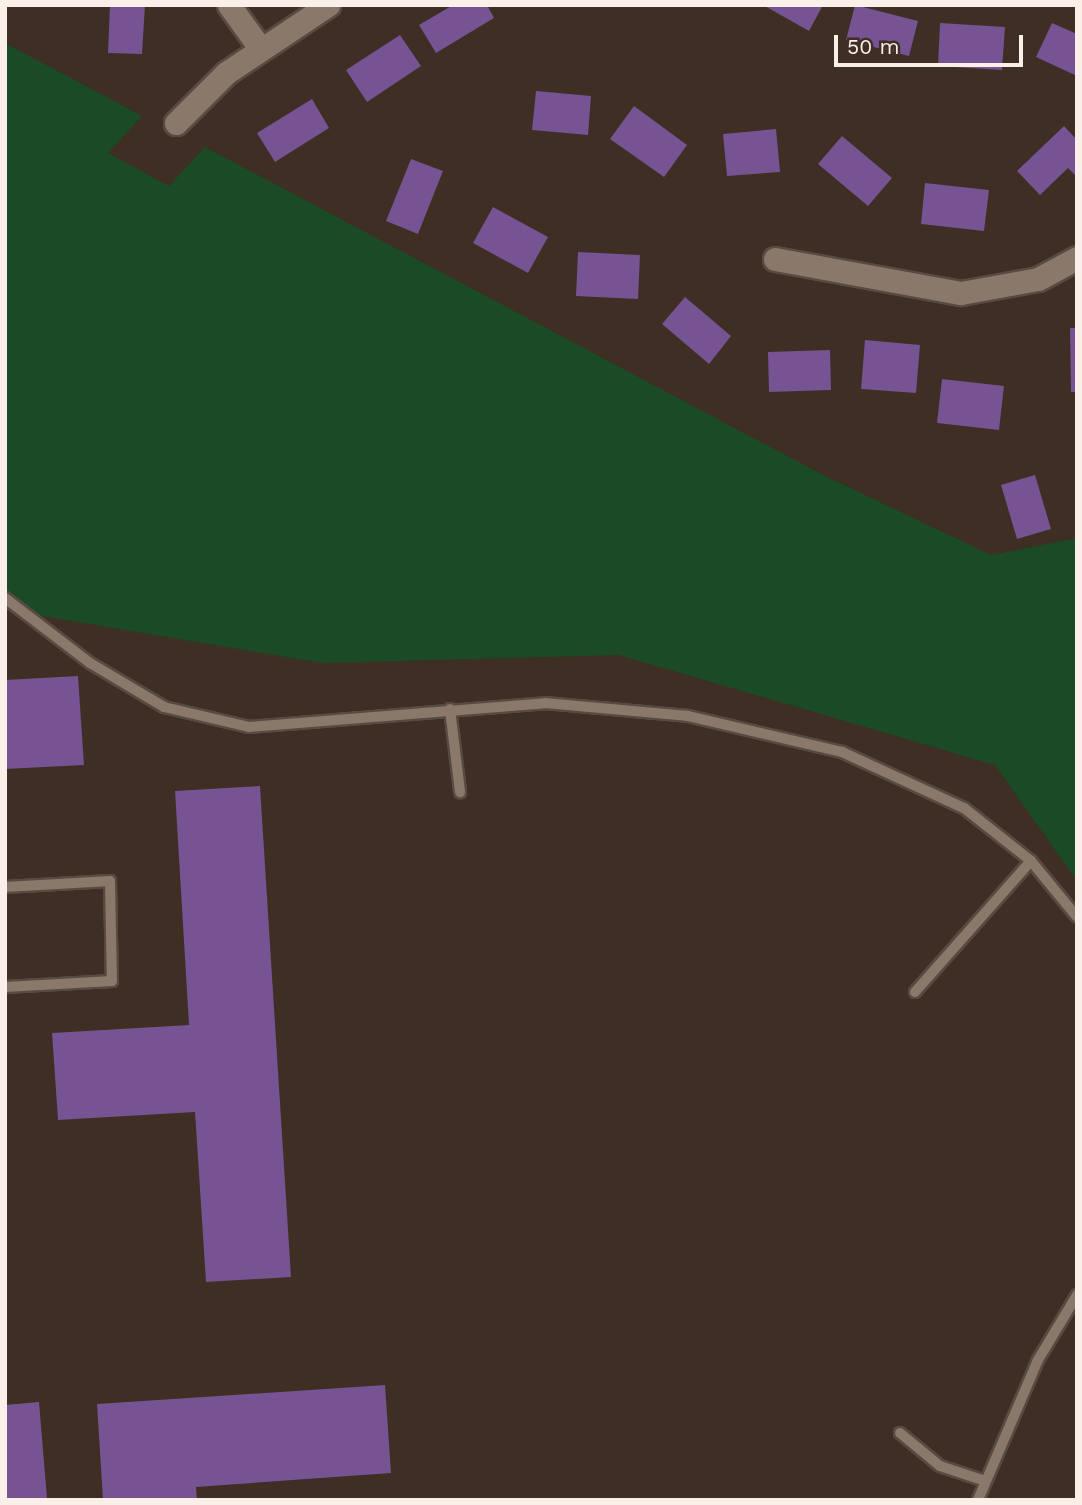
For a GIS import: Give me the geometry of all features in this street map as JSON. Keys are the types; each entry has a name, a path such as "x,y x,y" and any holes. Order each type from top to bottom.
{"street":[{"path":"229,5 260,48"},
{"path":"176,123 260,48 328,5"},
{"path":"775,259 961,293 1028,282 1077,258"}],"lane":[{"path":"5,598 90,663 164,707 249,727 545,703 688,716 842,752 964,808 1031,861 1077,917"},
{"path":"450,709 460,792"},
{"path":"915,992 1031,861"},
{"path":"5,887 110,881 113,981 5,987"},
{"path":"978,1500 1038,1360 1077,1295"},
{"path":"900,1433 940,1466 985,1481"}],"green space":[{"path":"5,43 142,116 108,153 169,186 205,147 825,476 991,555 1077,538 1077,881 995,765 619,655 322,663 5,610"}],"building":[{"path":"110,5 145,5 142,54 108,53"},
{"path":"453,5 487,5 494,18 436,53 419,25"},
{"path":"763,5 823,5 809,31"},
{"path":"855,5 918,21 909,56 846,40"},
{"path":"940,23 1005,27 1002,70 938,66"},
{"path":"1052,23 1077,34 1077,76 1036,57"},
{"path":"400,35 421,66 367,102 346,70"},
{"path":"536,91 591,96 588,135 532,130"},
{"path":"312,99 329,128 275,162 257,133"},
{"path":"634,106 687,145 664,177 610,139"},
{"path":"1064,126 1077,140 1077,177 1068,168 1040,195 1017,171"},
{"path":"776,129 780,172 727,176 723,134"},
{"path":"842,136 892,178 868,206 818,164"},
{"path":"411,159 443,171 418,234 386,221"},
{"path":"925,183 989,190 984,231 921,224"},
{"path":"493,207 548,237 528,273 473,243"},
{"path":"578,252 640,255 638,299 576,296"},
{"path":"685,297 731,336 709,364 662,324"},
{"path":"1070,328 1077,328 1077,392 1071,392"},
{"path":"865,340 920,345 916,393 861,389"},
{"path":"830,350 831,390 769,392 768,352"},
{"path":"942,379 1004,386 999,430 937,423"},
{"path":"1035,475 1051,529 1017,539 1001,485"},
{"path":"78,676 84,765 5,769 5,680"},
{"path":"260,786 291,1277 206,1282 195,1112 58,1120 52,1033 189,1025 175,791"},
{"path":"385,1385 391,1473 196,1487 197,1500 103,1500 97,1404"},
{"path":"39,1402 47,1498 5,1500 5,1405"}]}
